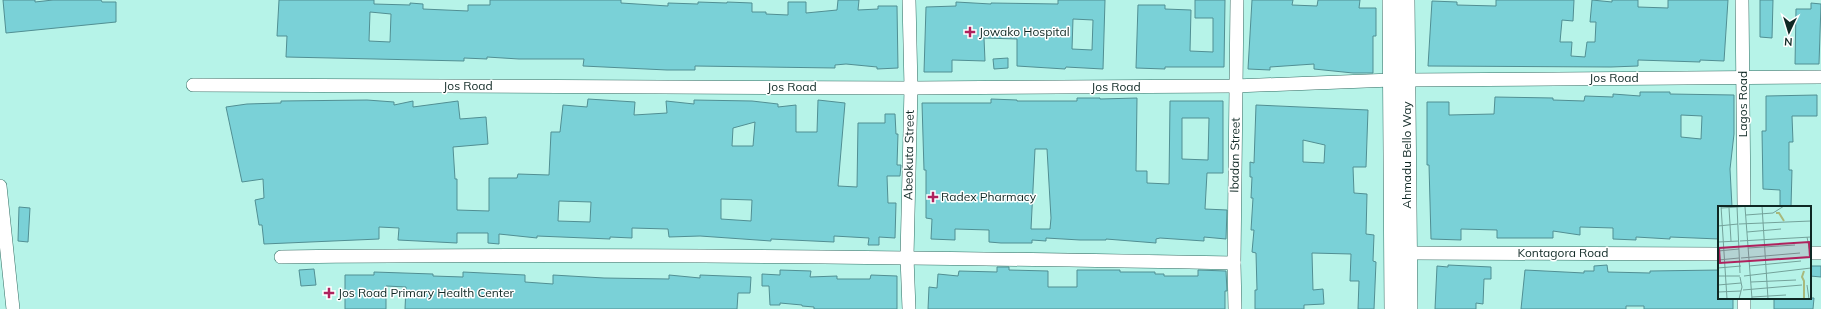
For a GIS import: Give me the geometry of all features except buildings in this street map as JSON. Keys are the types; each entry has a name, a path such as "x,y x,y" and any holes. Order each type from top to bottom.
{"main road":[{"name":"Ahmadu Bello Way","path":"1392,0 1399,80 1408,253 1409,309"},
{"name":"Ahmadu Bello Way","path":"1393,309 1399,80 1406,0"}],"street":[{"name":"Abeokuta Street","path":"909,0 911,88 907,257 909,309"},
{"name":"Ibadan Street","path":"1235,309 1235,86 1237,0"},
{"name":"Lagos Road","path":"1742,0 1744,206"},
{"name":"Jos Road","path":"193,85 911,88 1235,86 1399,80 1821,77"},
{"path":"0,188 13,309"},
{"name":"Kontagora Road","path":"1408,253 1718,254"},
{"path":"281,257 406,255 907,257 1234,262"}],"place":[{"name":"Jowako Hospital","path":"970,32"},
{"name":"Radex Pharmacy","path":"933,197"},
{"name":"Jos Road Primary Health Center","path":"329,293"}]}
